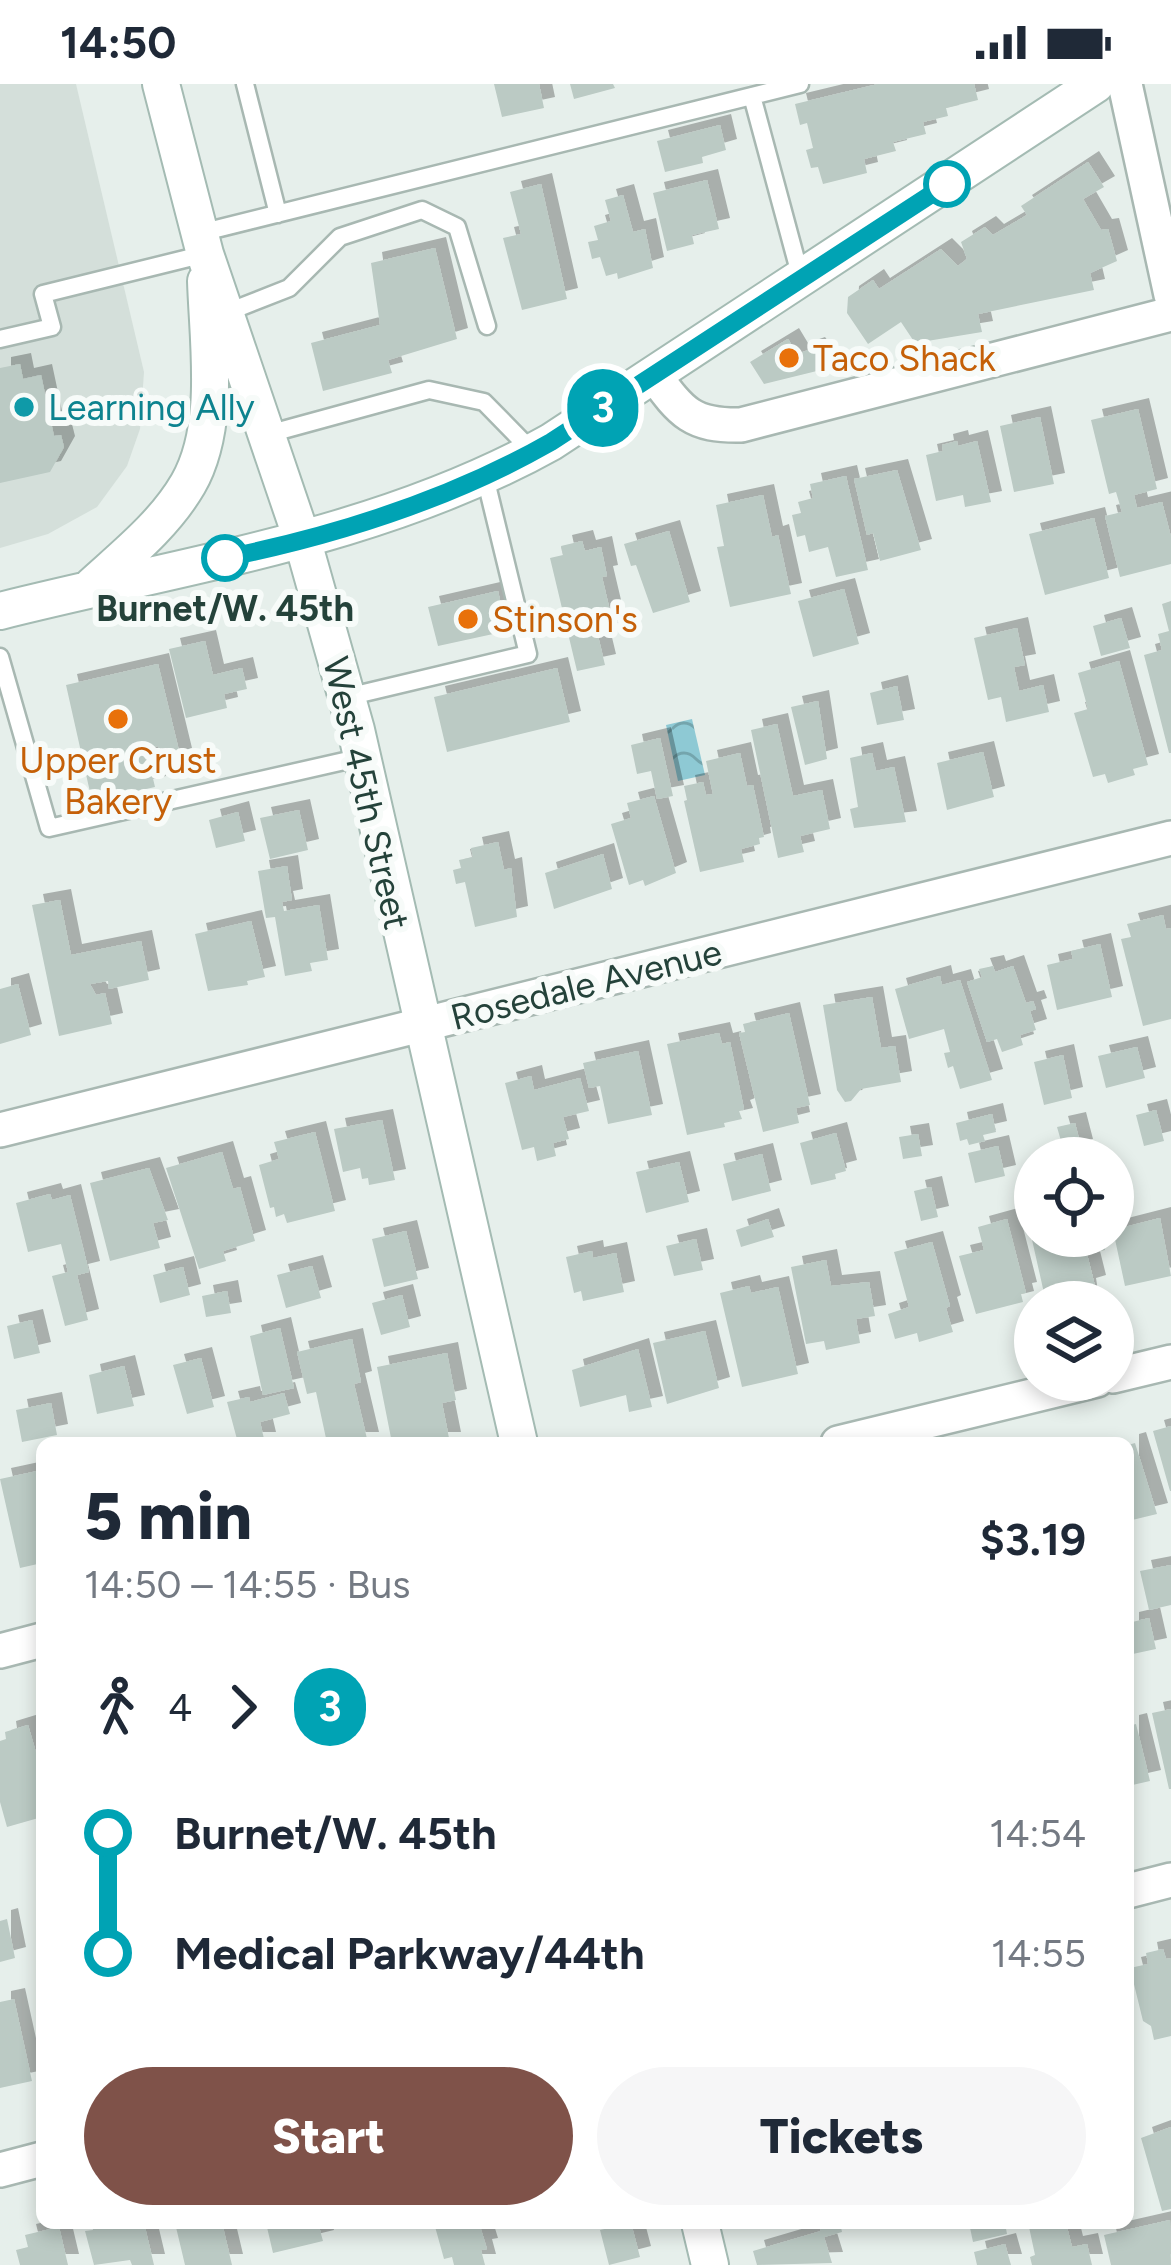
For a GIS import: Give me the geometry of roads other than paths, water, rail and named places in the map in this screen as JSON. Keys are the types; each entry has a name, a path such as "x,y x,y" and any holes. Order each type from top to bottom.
{"main road":[{"name":"West 45th Street","path":"161,84 202,243 303,542 362,757 518,1437"},
{"path":"0,611 303,542 485,477 654,375 1096,84"},
{"path":"88,589 146,538 190,482 201,451 209,392 202,243"},
{"path":"701,2229 710,2265"}],"street":[{"path":"1126,84 1171,295"},
{"path":"654,375 678,408 705,426 741,425 1171,314"},
{"name":"Rosedale Avenue","path":"0,1130 1171,838"},
{"path":"1134,1371 1171,1362"},
{"path":"863,1437 1014,1400"},
{"path":"0,1651 36,1642"},
{"path":"1134,1889 1171,1880"},
{"path":"0,2170 36,2161"}],"lane":[{"path":"245,84 278,214"},
{"path":"0,339 52,326 44,294 278,214 800,84"},
{"path":"752,96 802,279"},
{"path":"228,312 289,288 340,237 422,210 457,227 487,326"},
{"path":"268,434 429,390 484,402 532,452"},
{"path":"346,697 528,654 485,477"},
{"path":"0,656 49,828 362,757"}],"water":[{"path":"692,719 705,775 678,781 666,725"}],"place":[{"name":"Taco Shack","path":"789,358"},
{"name":"Learning Ally","path":"24,407"},
{"name":"Burnet/W. 45th","path":"225,558"},
{"name":"Stinson's","path":"468,619"},
{"name":"Upper Crust Bakery","path":"118,719"}]}
